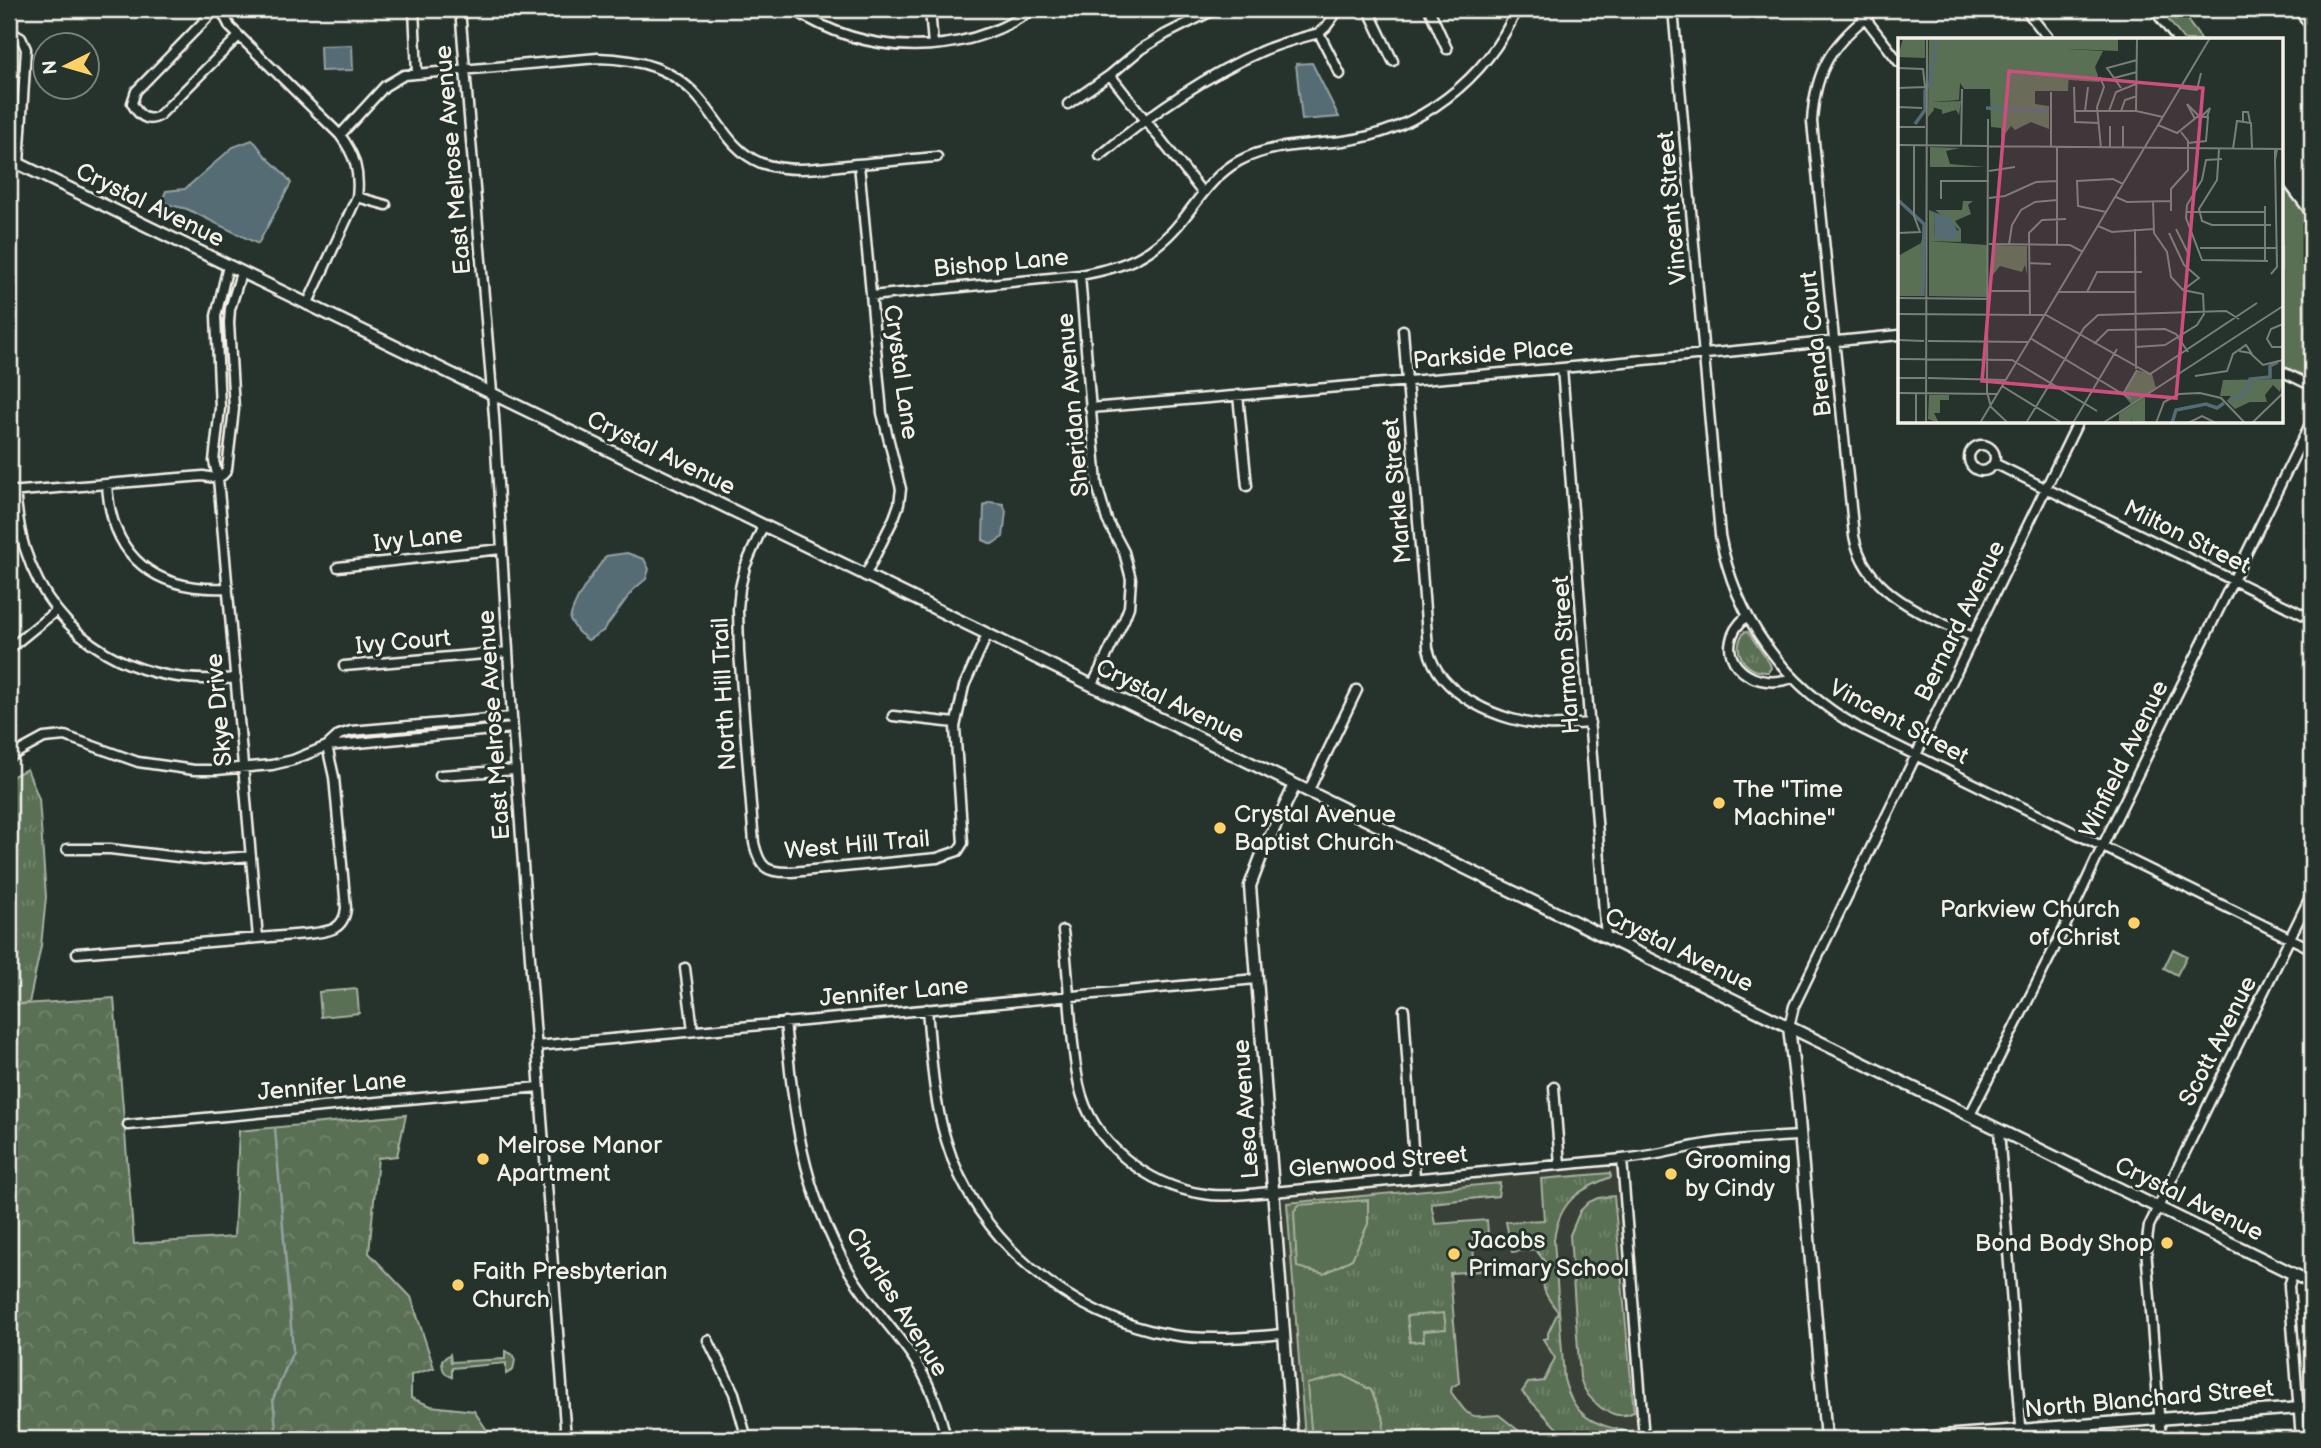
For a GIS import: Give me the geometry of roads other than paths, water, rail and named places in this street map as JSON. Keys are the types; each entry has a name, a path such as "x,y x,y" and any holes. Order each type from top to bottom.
{"street":[{"path":"216,9 136,91 132,103 135,110 146,119 159,116 239,36"},
{"path":"222,9 225,21 239,36 340,135 356,162 359,183 357,197 307,304"},
{"path":"414,9 417,73"},
{"name":"East Melrose Avenue","path":"460,9 493,395 512,717 566,1439"},
{"path":"793,9 832,30 859,40 902,46 933,45 981,37 1034,9"},
{"path":"930,9 933,45"},
{"path":"1068,104 1110,75 1141,49 1216,9"},
{"path":"1100,156 1143,119 1194,86 1260,52 1319,33 1339,9"},
{"path":"1368,9 1393,61"},
{"path":"1429,9 1447,49"},
{"name":"Vincent Street","path":"1673,9 1720,535 1728,573 1747,616 1766,646 1792,678 1839,716 2312,949"},
{"path":"1858,9 1898,61"},
{"name":"Brenda Court","path":"1876,9 1843,36 1829,57 1816,88 1813,111 1854,536 1860,556 1871,575 1894,596 1973,637"},
{"path":"2025,9 2048,38"},
{"path":"2298,9 2312,28"},
{"name":"Bishop Lane","path":"871,296 1080,275 1133,261 1149,253 1164,240 1202,192 1229,167 1257,153 1291,146 1362,138 1388,130 1426,112 1475,73 1499,43 1513,10"},
{"path":"9,31 22,38 26,49 14,162"},
{"path":"1319,33 1340,74"},
{"path":"340,135 385,86 397,77 417,73 598,58 640,61 687,86 731,143 747,156 760,162 787,169 937,157"},
{"path":"1110,75 1202,192"},
{"name":"Crystal Avenue","path":"14,162 2312,1283"},
{"name":"Crystal Lane","path":"859,164 882,413 885,434 897,467 901,489 900,504 866,576"},
{"path":"357,197 386,205"},
{"name":"Skye Drive","path":"228,266 216,316 220,408 214,461 218,478 258,938"},
{"name":"Skye Drive","path":"218,478 225,473 233,420 234,382 229,323 230,309 241,273"},
{"name":"Sheridan Avenue","path":"1080,275 1097,485 1102,507 1125,552 1131,579 1130,600 1124,620 1092,686"},
{"name":"Markle Street","path":"1403,330 1428,649 1432,664 1447,685 1477,704 1511,718 1537,724 1590,723"},
{"name":"Parkside Place","path":"1090,408 1562,368 1898,335"},
{"name":"Harmon Street","path":"1562,368 1605,938"},
{"path":"2282,371 2312,386"},
{"path":"219,376 234,382"},
{"path":"1238,395 1247,486"},
{"name":"Winfield Avenue","path":"1970,1115 2312,420"},
{"name":"Bernard Avenue","path":"1789,1027 1794,1006 2077,424"},
{"name":"Milton Street","path":"1994,463 2312,619"},
{"path":"218,478 204,476 12,491 28,556 43,589 57,610 97,647 142,670 185,680 236,678"},
{"path":"107,484 108,500 118,534 128,552 143,566 179,585 206,589 228,588"},
{"name":"North Hill Trail","path":"761,864 754,843 750,808 738,609 745,567 763,526"},
{"name":"Ivy Lane","path":"338,567 501,549"},
{"path":"9,649 57,610"},
{"path":"1747,616 1735,628 1731,638 1731,653 1737,666 1748,677 1764,682 1776,683 1792,678"},
{"path":"893,716 955,723 964,686 987,635"},
{"name":"Ivy Court","path":"344,666 508,652"},
{"path":"1308,792 1357,690"},
{"path":"327,746 339,735 351,731 512,717"},
{"name":"West Hill Trail","path":"761,864 771,871 792,872 937,858 958,851 963,843 955,723"},
{"path":"9,757 44,738 58,735 72,737 118,756 157,765 194,770 243,768 293,760 327,746 513,728"},
{"path":"77,953 329,931 342,923 345,916 337,800 332,761 327,746"},
{"path":"440,775 516,770"},
{"name":"Lesa Avenue","path":"1292,1439 1251,911 1251,880 1295,785"},
{"path":"67,849 110,849 204,860 251,856"},
{"name":"Scott Avenue","path":"2161,1439 2146,1235 2157,1207 2312,893"},
{"name":"Glenwood Street","path":"1063,931 1077,1072 1083,1099 1101,1132 1119,1153 1153,1178 1192,1192 1219,1196 1273,1192 1622,1160 1714,1144 1800,1136"},
{"path":"685,968 693,1030"},
{"name":"Jennifer Lane","path":"536,1046 1256,979"},
{"path":"927,1009 939,1114 956,1168 965,1188 987,1221 1028,1265 1068,1295 1091,1308 1144,1329 1201,1338 1284,1334"},
{"path":"1404,1010 1415,1178"},
{"name":"Charles Avenue","path":"785,1021 799,1140 817,1203 851,1275 923,1374 935,1399 946,1439"},
{"path":"1789,1027 1826,1439"},
{"name":"Jennifer Lane","path":"128,1125 539,1087"},
{"path":"1554,1087 1560,1165"},
{"path":"1999,1130 2022,1435"},
{"path":"1622,1160 1644,1439"},
{"path":"2294,1274 2289,1286 2301,1439"},
{"path":"708,1340 734,1393 747,1439"},
{"name":"North Blanchard Street","path":"1904,1439 2022,1435 2159,1419 2312,1407"}],"water":[{"path":"352,45 353,70 321,71 320,46"},
{"path":"1312,63 1339,117 1302,120 1296,64"},
{"path":"252,140 291,183 258,244 187,209 166,204 163,198 166,191 185,189 233,147"},
{"path":"990,502 1003,504 1006,511 1003,537 992,544 983,540 984,505"},
{"path":"627,553 644,559 649,569 646,579 633,590 603,631 588,640 570,620 575,604 606,556"}],"waterway":[{"path":"275,1128 293,1351 273,1399 277,1439"}],"railway":[{"path":"2147,9 2169,38"},
{"path":"2282,183 2312,223"}],"place":[{"name":"The \"Time Machine\"","path":"1719,803"},
{"name":"Crystal Avenue Baptist Church","path":"1220,828"},
{"name":"Parkview Church of Christ","path":"2134,923"},
{"name":"Melrose Manor Apartment","path":"483,1159"},
{"name":"Grooming by Cindy","path":"1671,1174"},
{"name":"Bond Body Shop","path":"2167,1243"},
{"name":"Jacobs Primary School","path":"1454,1254"},
{"name":"Faith Presbyterian Church","path":"458,1285"}]}
